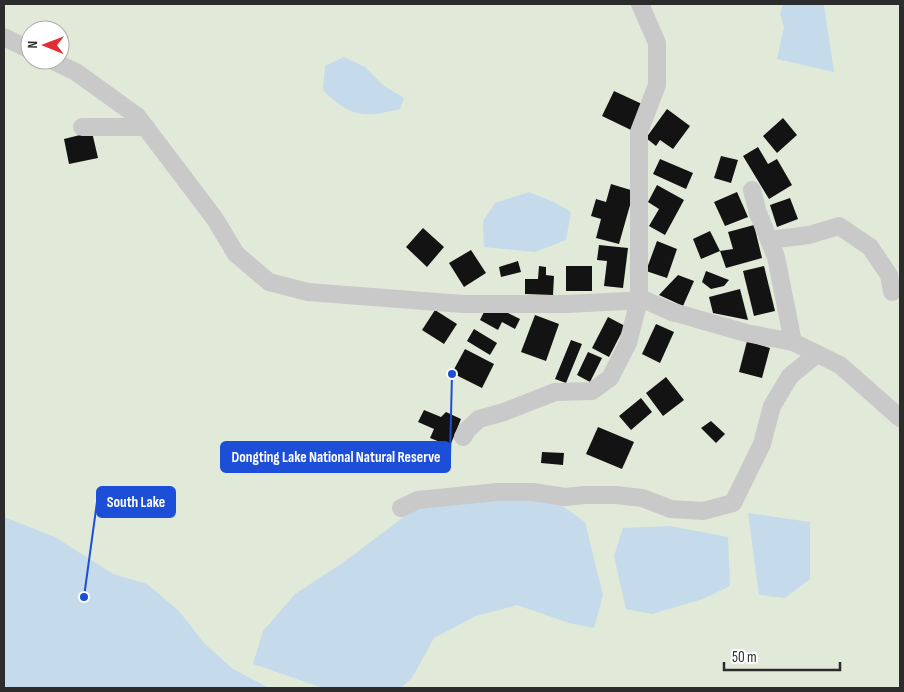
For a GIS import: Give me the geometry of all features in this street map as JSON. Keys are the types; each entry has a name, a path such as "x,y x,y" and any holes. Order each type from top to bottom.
{"street":[{"path":"463,437 467,430 480,419 504,412 555,392 592,391 610,378 628,343 639,300 639,132 657,85 657,43 640,4"},
{"path":"4,37 20,45"},
{"path":"70,69 137,116 215,219 236,254 269,282 308,292 463,304 567,304 645,300 674,313 746,333 794,342 840,366 900,418"},
{"path":"82,127 146,127"},
{"path":"752,190 758,213 776,257 794,342"},
{"path":"769,240 809,235 839,226 870,247 889,275 892,292"},
{"path":"401,508 418,500 497,492 532,492 565,497 616,494 642,498 671,509 703,511 734,503 762,444 772,406 790,376 817,354"}],"green space":[{"path":"4,4 900,4 900,688 4,688"}],"water":[{"path":"783,4 824,5 834,72 777,59 784,27 780,14"},
{"path":"344,57 365,67 383,85 404,98 400,109 376,114 358,113 342,106 323,90 325,66"},
{"path":"529,192 554,202 571,212 566,240 535,252 484,247 483,221 495,203"},
{"path":"548,496 585,522 603,595 594,628 569,623 517,605 476,616 434,638 412,678 401,688 323,688 253,664 263,631 295,594 344,562 417,507"},
{"path":"748,513 810,522 810,579 785,598 759,595"},
{"path":"4,517 55,537 113,574 147,584 179,611 204,643 233,669 269,688 4,688"},
{"path":"670,526 728,537 730,586 703,599 652,614 626,609 614,556 623,528"}],"building":[{"path":"614,91 642,104 631,130 602,116"},
{"path":"667,109 690,126 673,149 660,140 656,146 646,138"},
{"path":"783,118 797,135 777,153 763,136"},
{"path":"92,132 98,158 69,164 64,139"},
{"path":"758,147 768,164 777,159 792,185 769,199 743,156"},
{"path":"721,156 738,160 731,183 714,178"},
{"path":"660,159 693,173 686,189 653,174"},
{"path":"611,184 634,191 619,244 596,238 601,219 591,216 596,199 606,202"},
{"path":"657,185 684,200 665,235 649,226 659,209 648,202"},
{"path":"737,192 748,217 725,226 714,202"},
{"path":"790,198 798,219 777,227 770,205"},
{"path":"754,225 762,258 726,268 720,251 733,249 728,232"},
{"path":"423,228 444,247 427,267 406,247"},
{"path":"710,231 720,251 701,259 693,239"},
{"path":"657,241 677,249 667,278 646,271"},
{"path":"599,245 628,248 623,288 604,286 607,261 597,260"},
{"path":"471,250 486,273 464,287 449,263"},
{"path":"518,261 521,272 501,277 499,267"},
{"path":"539,266 546,267 546,275 554,276 553,295 525,294 525,279 538,279"},
{"path":"566,266 592,266 592,291 566,291"},
{"path":"764,266 775,311 754,316 743,271"},
{"path":"706,271 729,280 724,286 711,289 702,282"},
{"path":"678,275 694,281 683,306 659,295"},
{"path":"740,289 748,320 713,313 709,297"},
{"path":"435,310 457,324 444,344 422,330"},
{"path":"484,312 506,312 520,319 515,329 502,322 498,330 480,320"},
{"path":"535,315 559,324 546,361 521,352"},
{"path":"608,317 625,326 609,357 592,348"},
{"path":"656,324 674,332 660,363 642,354"},
{"path":"474,329 497,343 490,355 467,341"},
{"path":"571,340 582,344 566,383 555,379"},
{"path":"747,341 770,348 762,378 739,372"},
{"path":"465,349 494,364 482,388 452,373"},
{"path":"588,352 602,358 590,382 577,375"},
{"path":"666,377 684,400 663,416 646,393"},
{"path":"641,398 652,412 631,430 619,416"},
{"path":"424,410 441,417 446,412 461,419 450,446 430,438 434,429 418,422"},
{"path":"711,421 725,434 716,443 701,428"},
{"path":"598,427 634,442 622,469 586,454"},
{"path":"542,452 564,453 563,465 541,463"}],"place":[{"name":"Dongting Lake National Natural Reserve","path":"452,374"},
{"name":"South Lake","path":"84,597"}]}
